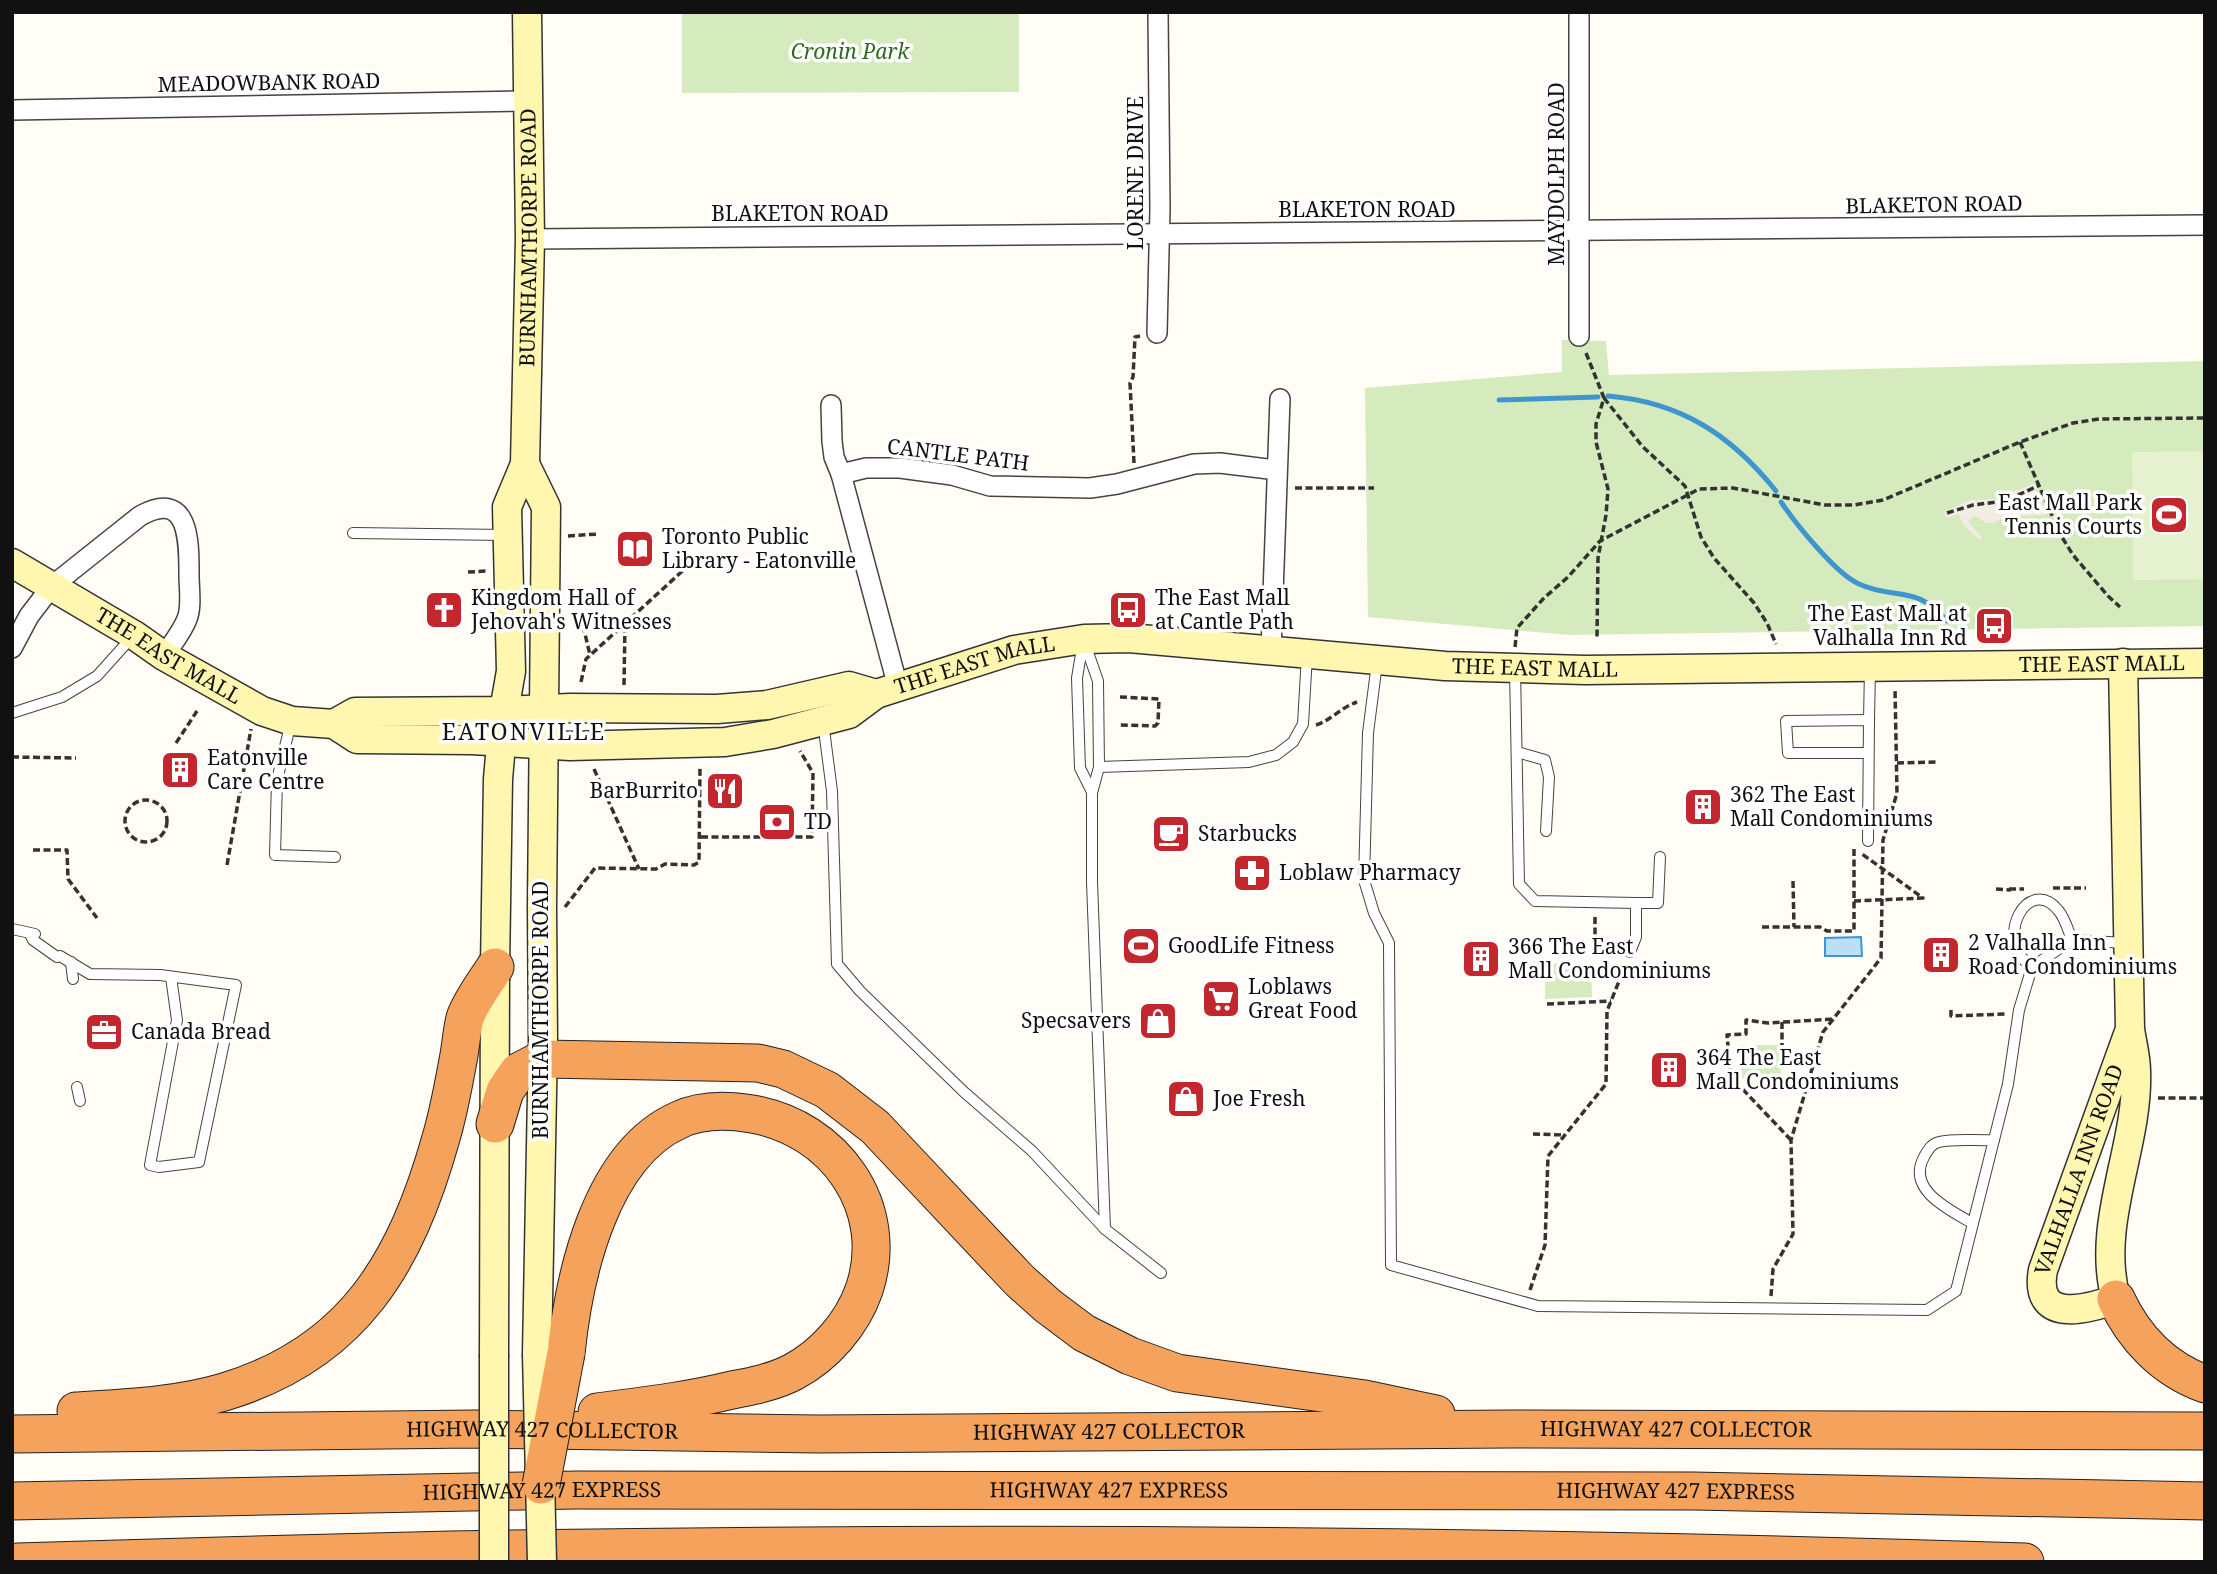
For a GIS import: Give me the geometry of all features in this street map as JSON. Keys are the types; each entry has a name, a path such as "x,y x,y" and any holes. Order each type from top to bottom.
{"highway":[{"path":"12,1416 166,1403 222,1392 261,1379 298,1359 353,1317 384,1276 415,1218 442,1135 466,1017 495,967"},
{"path":"495,1124 505,1091 517,1072 543,1059 741,1062 783,1069 827,1090 853,1108 1020,1281 1048,1306 1096,1339 1130,1356 1177,1373 1365,1399 1512,1429"},
{"path":"474,1429 691,1400 763,1384 796,1370 821,1352 853,1315 867,1281 871,1249 869,1221 852,1180 838,1158 822,1144 802,1130 766,1116 719,1111 680,1119 654,1135 635,1153 603,1204 575,1296 552,1354 541,1485"},
{"path":"2116,1299 2127,1320 2150,1350 2180,1373 2205,1384"},
{"name":"HIGHWAY 427 COLLECTOR","path":"12,1434 474,1429 818,1434 1512,1429 2205,1431"},
{"name":"HIGHWAY 427 EXPRESS","path":"12,1499 578,1490 1310,1490 1693,1491 2205,1501"},
{"path":"17,1562 450,1550 1043,1545 1702,1551 2025,1562"}],"main road":[{"name":"BURNHAMTHORPE ROAD","path":"494,1561 498,779 504,711 511,671 506,535 508,507 525,464 530,239 527,12"},
{"name":"BURNHAMTHORPE ROAD","path":"525,464 546,507 543,1059 552,1354"},
{"name":"THE EAST MALL","path":"12,563 134,635 164,656 256,708 292,721 334,724 357,739 594,746 725,742 788,730 849,714 887,691 1014,650 1084,639 1129,638 1445,666 1515,668 1785,669 2205,663"},
{"name":"VALHALLA INN ROAD","path":"2123,663 2130,1029 2136,1072 2111,1243 2110,1271 2116,1299 2074,1311 2063,1309 2048,1301 2042,1293 2041,1282 2130,1029"},
{"name":"THE EAST MALL","path":"334,724 355,712 504,711 545,708 717,709 767,705 849,686 887,691"},
{"path":"541,1485 542,1562"}],"street":[{"name":"LORENE DRIVE","path":"1157,333 1160,234 1158,12"},
{"name":"MAYDOLPH ROAD","path":"1579,12 1579,336"},
{"name":"MEADOWBANK ROAD","path":"12,110 527,101"},
{"name":"BLAKETON ROAD","path":"530,239 2205,225"},
{"path":"1270,650 1280,399"},
{"path":"831,405 833,449 841,474 887,691"},
{"name":"CANTLE PATH","path":"841,474 866,468 926,470 990,486 1090,488 1117,484 1194,464 1220,463 1276,479"},
{"path":"12,648 29,616 52,586 140,516 158,508 173,511 184,522 187,532 188,617 164,656"}],"lane":[{"path":"353,533 506,535"},
{"path":"12,713 62,697 97,676 134,635"},
{"path":"1084,639 1098,681 1099,767 1092,793 1092,882 1105,1229"},
{"path":"1084,639 1077,678 1080,768 1092,793"},
{"path":"1099,767 1264,760 1276,755 1288,747 1300,730 1305,710 1307,653"},
{"path":"1378,659 1368,733 1364,880 1374,913 1389,943 1391,1265 1538,1306 1927,1310 1956,1291 2008,1084 2018,1014 2032,967 2072,940 2128,943"},
{"path":"1868,841 1869,720 1882,667"},
{"path":"1515,668 1520,884 1535,901 1658,903 1660,857"},
{"path":"1868,754 1788,753 1786,721 1869,720"},
{"path":"292,721 276,780 275,855 335,857"},
{"path":"823,722 832,791 836,964 860,991 964,1092 1032,1152 1105,1229 1161,1273"},
{"path":"1517,752 1545,761 1549,777 1546,831"},
{"path":"2032,967 2019,956 2014,927 2021,909 2029,903 2038,900 2048,902 2056,908 2072,940"},
{"path":"1630,952 1636,937 1636,903"},
{"path":"12,929 30,934 33,940 57,957 60,956 90,974 171,977 236,985 199,1162 159,1167 150,1165 177,1020 171,977"},
{"path":"71,962 73,979"},
{"path":"78,1087 80,1101"},
{"path":"1972,1223 1930,1195 1922,1181 1921,1161 1931,1146 1940,1142 1994,1140"}],"path":[{"path":"1134,479 1130,383 1133,377 1135,337 1157,333"},
{"path":"1579,336 1604,398 1642,446 1681,481 1688,494 1701,537 1714,558 1754,603 1767,623 1785,669"},
{"path":"1597,638 1596,583 1608,489 1597,450 1596,432 1604,398"},
{"path":"1515,668 1517,628 1600,541 1688,494 1710,488 1733,488 1825,505 1854,505 1883,500 2050,430 2093,419 2205,418"},
{"path":"2020,442 2060,534 2073,555 2120,607"},
{"path":"1276,479 1374,488"},
{"path":"1947,513 1973,505 2006,501 2040,485"},
{"path":"568,536 598,534"},
{"path":"581,682 586,659 689,565"},
{"path":"468,572 491,571"},
{"path":"569,614 580,617 590,656"},
{"path":"625,624 625,708"},
{"path":"1769,1308 1773,1269 1793,1234 1791,1140 1823,1032 1881,958 1883,840 1898,793 1897,763 1882,667"},
{"path":"1120,696 1159,699 1158,723 1155,726 1120,725"},
{"path":"1300,730 1324,723 1335,713 1373,697"},
{"path":"227,865 256,708"},
{"path":"176,743 197,711"},
{"path":"701,837 813,836 813,774 788,730"},
{"path":"542,907 565,907 595,868 656,869 665,864 696,864 701,858 700,743"},
{"path":"594,746 593,768 639,869"},
{"path":"12,757 76,758"},
{"path":"1897,763 1938,762"},
{"path":"146,800 160,806 166,819 162,834 146,841 130,834 125,820 131,806 146,800"},
{"path":"1762,927 1819,927 1827,931 1854,931 1854,838"},
{"path":"1854,849 1923,898 1854,901"},
{"path":"33,850 67,850 68,878 97,918"},
{"path":"1793,881 1794,927"},
{"path":"1996,889 2009,889 2029,903"},
{"path":"1594,902 1595,957"},
{"path":"1525,1302 1545,1245 1548,1156 1606,1084 1607,1011 1630,952"},
{"path":"1547,1004 1611,1001"},
{"path":"1951,1010 1951,1016 2018,1014"},
{"path":"1791,1140 1731,1077 1727,1035 1746,1034 1746,1020 1834,1020"},
{"path":"1782,1022 1782,1045"},
{"path":"2166,1098 2205,1098"},
{"path":"1533,1134 1565,1135"}],"green space":[{"name":"Cronin Park","path":"682,12 1019,12 1019,92 682,93"},
{"path":"1562,340 1606,341 1609,375 2205,361 2205,626 1569,635 1368,617 1365,388 1562,372"},
{"name":"East Mall Park Tennis Courts","path":"2205,451 2205,579 2133,580 2132,452"},
{"path":"1591,963 1592,997 1545,999 1545,964"},
{"path":"1740,1045 1781,1045 1781,1077 1741,1078"}],"shaded area":[{"path":"2034,483 2046,515 2007,516 1993,523 1986,523 1975,516 1968,521 1981,537 1981,541 1963,525 1959,514 1947,518 1944,512 1970,500 1997,499"}],"water":[{"path":"1861,937 1862,956 1825,956 1825,938"}],"waterway":[{"path":"1608,396 1659,406 1702,425 1741,453 1776,491"},
{"path":"1499,400 1598,397"},
{"path":"1781,502 1817,548 1850,579 1871,589 1915,597 1936,609 1947,621"}],"place":[{"name":"East Mall Park Tennis Courts","path":"2169,515"},
{"name":"Toronto Public Library - Eatonville","path":"635,549"},
{"name":"Kingdom Hall of Jehovah's Witnesses","path":"444,610"},
{"name":"The East Mall at Cantle Path","path":"1128,610"},
{"name":"The East Mall at Valhalla Inn Rd","path":"1994,626"},
{"name":"Eatonville Care Centre","path":"180,770"},
{"name":"BarBurrito","path":"725,791"},
{"name":"362 The East Mall Condominiums","path":"1703,807"},
{"name":"TD","path":"777,822"},
{"name":"Starbucks","path":"1171,834"},
{"name":"Loblaw Pharmacy","path":"1252,873"},
{"name":"GoodLife Fitness","path":"1141,946"},
{"name":"2 Valhalla Inn Road Condominiums","path":"1941,955"},
{"name":"366 The East Mall Condominiums","path":"1481,959"},
{"name":"Loblaws Great Food","path":"1221,999"},
{"name":"Specsavers","path":"1158,1021"},
{"name":"Canada Bread","path":"104,1032"},
{"name":"364 The East Mall Condominiums","path":"1669,1070"},
{"name":"Joe Fresh","path":"1186,1099"}],"district":[{"name":"EATONVILLE","path":"524,732"}]}
